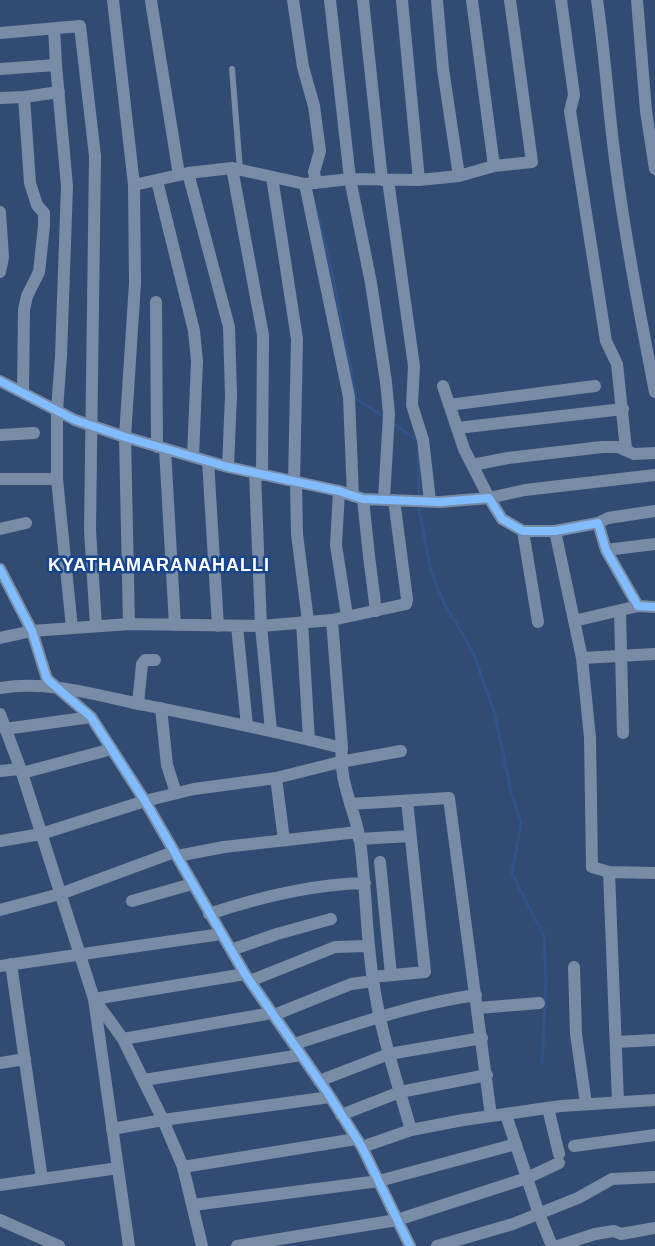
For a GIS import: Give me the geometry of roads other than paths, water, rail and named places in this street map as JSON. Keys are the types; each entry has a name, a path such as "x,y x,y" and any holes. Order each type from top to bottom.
{"street":[{"path":"113,0 134,184 135,283 125,437 129,624"},
{"path":"293,0 303,67 314,106 320,152 310,184 349,397 358,497 369,556 376,611"},
{"path":"0,638 32,631 129,624 261,626 332,620 408,602 389,500 389,420 372,283 350,179 330,0"},
{"path":"363,0 385,180 414,366 412,405 423,440 430,501"},
{"path":"402,0 419,180"},
{"path":"437,0 443,69 459,176"},
{"path":"472,0 494,166"},
{"path":"134,184 184,174 236,169 310,184 350,179 419,180 459,176 494,166 532,162 510,0"},
{"path":"561,0 574,95 570,111 606,341 617,364 626,449"},
{"path":"597,0 605,53 615,159 637,299 655,392"},
{"path":"637,0 646,111 655,169"},
{"path":"151,1 184,174 229,327 231,395 228,468"},
{"path":"0,33 80,26 95,156 90,530 96,626"},
{"path":"54,28 58,92 68,186 57,410 57,479 72,628"},
{"path":"0,69 56,65"},
{"path":"0,98 58,92"},
{"path":"23,392 24,310 27,296 39,272 42,259 44,226 44,213 37,205 30,183 24,97"},
{"path":"236,169 262,335 258,474 261,626 271,731"},
{"path":"272,177 297,339 295,482 297,534 305,622 309,740"},
{"path":"157,180 194,331 197,361 193,457"},
{"path":"0,212 3,257 0,272"},
{"path":"156,302 161,448 175,625"},
{"path":"0,381 90,426 228,468 338,491 358,497 430,501 489,498 525,490 655,475"},
{"path":"442,386 464,449 502,519 523,531 555,531 598,523 608,518 655,511"},
{"path":"449,405 595,386"},
{"path":"457,428 623,409"},
{"path":"0,435 34,433"},
{"path":"472,465 508,458 602,447 626,449 634,454 655,453"},
{"path":"208,461 218,626"},
{"path":"0,479 57,479"},
{"path":"338,491 336,545 347,616"},
{"path":"598,523 606,550 638,606"},
{"path":"0,529 26,524"},
{"path":"523,531 538,622"},
{"path":"555,531 582,658 590,738 592,867 609,872 655,873"},
{"path":"606,550 655,544"},
{"path":"0,569 32,631 47,679 91,717 112,749 145,801 231,950 359,1143 410,1246"},
{"path":"574,621 638,606 655,607"},
{"path":"620,611 623,733"},
{"path":"332,620 342,748 340,762 359,836 373,979 389,1054 410,1130"},
{"path":"237,626 247,726"},
{"path":"582,658 655,654"},
{"path":"138,704 142,662 155,660"},
{"path":"0,688 16,686 56,687 271,731 342,748"},
{"path":"161,708 167,765 176,793"},
{"path":"0,714 21,771 94,1000 129,1246"},
{"path":"5,729 91,717"},
{"path":"0,771 21,771 112,749"},
{"path":"0,841 41,834 176,793 276,778 340,762 402,751"},
{"path":"276,778 284,840"},
{"path":"350,804 449,798 492,1116"},
{"path":"123,1039 273,1014 351,984 391,975 425,972 406,801"},
{"path":"0,910 60,894 176,854 284,840 359,836 410,836"},
{"path":"380,862 391,975"},
{"path":"609,872 618,1102"},
{"path":"209,914 252,900 318,887 365,883"},
{"path":"132,900 192,884"},
{"path":"231,950 277,934 331,919"},
{"path":"42,1179 25,1059 6,965 221,934"},
{"path":"94,1000 248,977 335,947 369,946"},
{"path":"574,968 576,1034 586,1104"},
{"path":"294,1044 380,1016 439,1000 476,995"},
{"path":"94,1000 123,1039 163,1120 183,1167 202,1246"},
{"path":"478,1008 540,1003"},
{"path":"319,1081 389,1054 482,1038"},
{"path":"616,1042 655,1040"},
{"path":"144,1080 301,1055"},
{"path":"0,1063 25,1059"},
{"path":"341,1115 400,1092 487,1076"},
{"path":"112,1129 330,1097"},
{"path":"183,1167 359,1143 410,1130 463,1120 586,1104 655,1100"},
{"path":"237,1246 398,1220 527,1178 559,1159 548,1108"},
{"path":"506,1115 539,1214 552,1246"},
{"path":"574,1146 655,1135"},
{"path":"193,1205 379,1181 516,1144"},
{"path":"0,1185 118,1168"},
{"path":"437,1246 513,1224 578,1198 612,1179 655,1177"},
{"path":"0,1220 55,1245"},
{"path":"558,1246 597,1240 614,1231 622,1234 655,1228"}],"lane":[{"path":"232,69 236,169"}],"waterway":[{"path":"315,205 338,301 356,399 386,418"},
{"path":"391,422 418,441"},
{"path":"418,449 419,495"},
{"path":"419,509 431,572 444,603 473,652 495,715 511,792 521,823 512,873 544,936 546,982 542,1063"}],"district":[{"name":"KYATHAMARANAHALLI","path":"159,566"}]}
